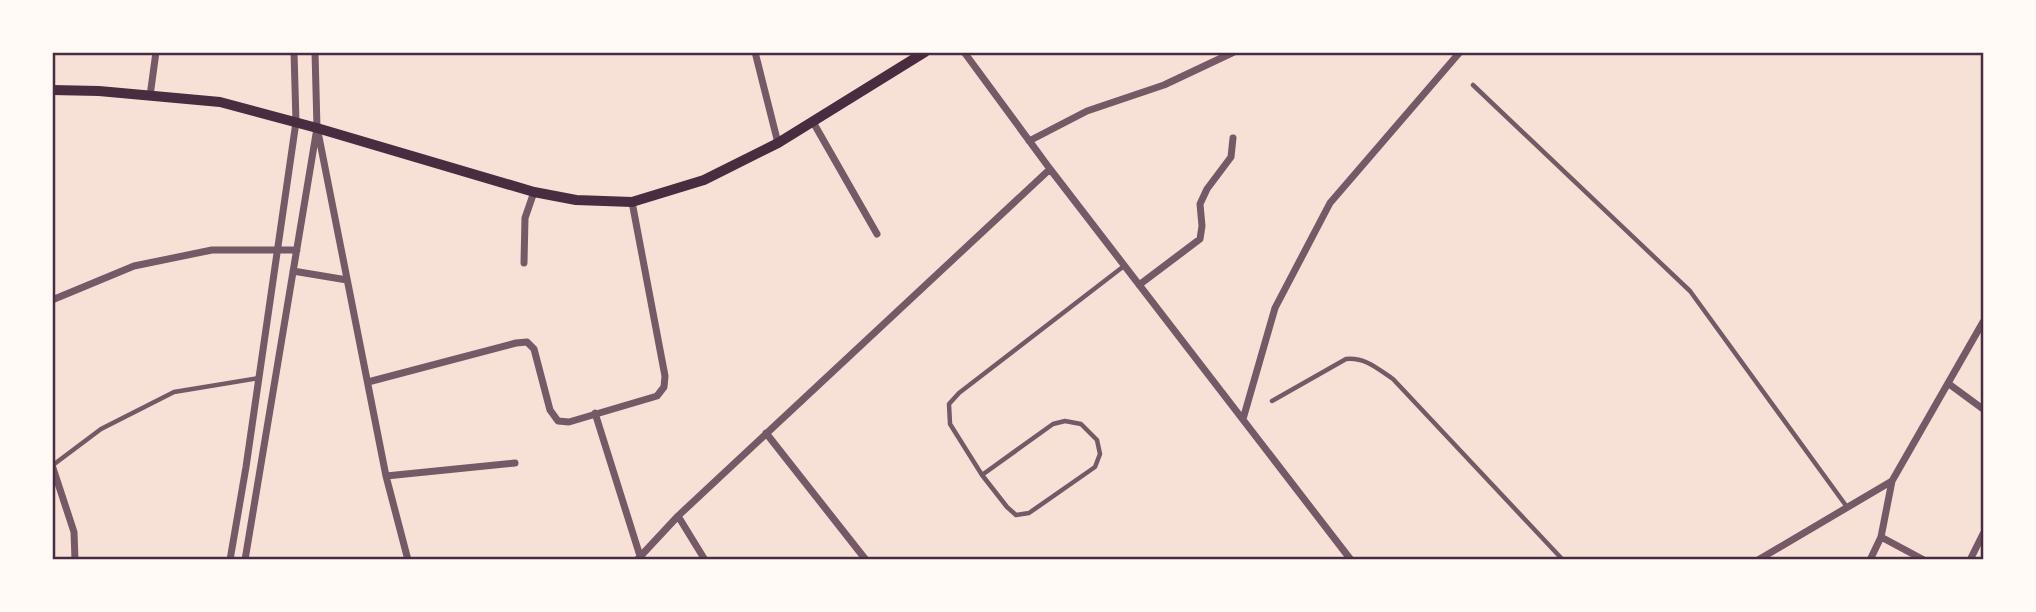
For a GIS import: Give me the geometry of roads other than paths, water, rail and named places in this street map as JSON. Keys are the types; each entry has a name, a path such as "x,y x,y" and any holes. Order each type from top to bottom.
{"main road":[{"path":"52,90 99,91 220,102 534,192 576,200 632,202 704,180 778,143 925,52"}],"street":[{"path":"150,96 156,52"},
{"path":"230,559 296,122 294,52"},
{"path":"315,52 317,128 387,476 408,559"},
{"path":"964,52 1050,169 1351,559"},
{"path":"1029,141 1087,111 1164,85 1234,52"},
{"path":"1242,419 1275,308 1330,203 1460,52"},
{"path":"755,53 778,143"},
{"path":"813,122 877,234"},
{"path":"245,559 317,128"},
{"path":"1139,285 1200,239 1200,204 1207,189 1231,157 1233,138"},
{"path":"595,413 638,558 678,516 1050,169"},
{"path":"523,263 525,219 534,192"},
{"path":"368,382 527,342 534,349 550,410 558,421 569,422 657,396 664,387 665,376 632,202"},
{"path":"52,300 134,266 212,250 297,250"},
{"path":"293,271 348,280"},
{"path":"1870,559 1881,537 1892,481 1983,323"},
{"path":"1948,384 1983,409"},
{"path":"766,433 866,559"},
{"path":"387,476 515,463"},
{"path":"53,465 74,533 75,559"},
{"path":"1758,559 1892,481"},
{"path":"678,516 705,559"},
{"path":"1970,559 1983,534"},
{"path":"1881,537 1924,559"}],"lane":[{"path":"1473,85 1690,291 1847,508"},
{"path":"982,475 1053,424 1065,421 1081,424 1097,440 1100,454 1095,467 1029,513 1016,515 982,475 950,424 949,404 959,393 1124,265"},
{"path":"1272,401 1346,359 1356,358 1369,363 1393,379 1563,559"},
{"path":"53,465 101,429 174,392 258,378"}]}
